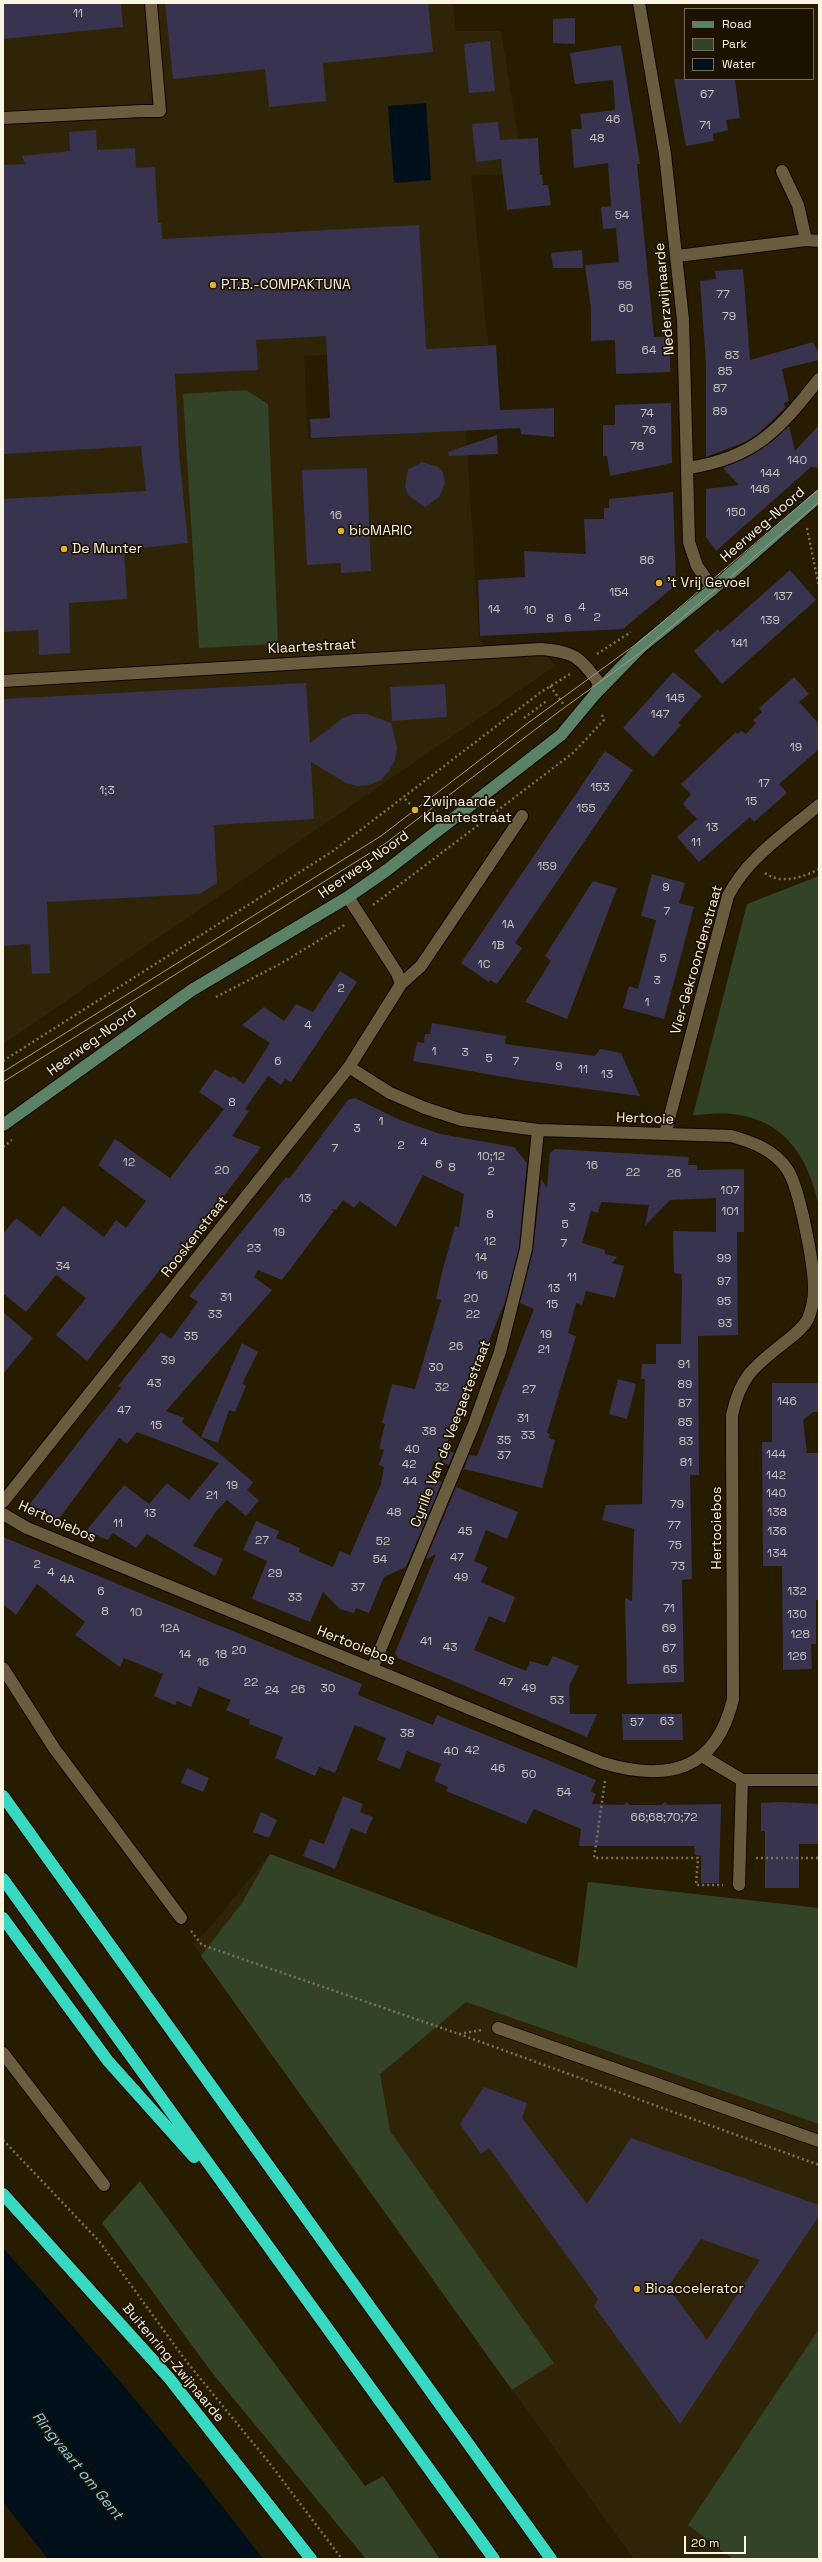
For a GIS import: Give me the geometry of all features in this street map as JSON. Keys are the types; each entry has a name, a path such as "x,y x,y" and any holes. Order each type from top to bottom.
{"highway":[{"path":"3,1796 552,2559"},
{"path":"3,1879 236,2204 494,2559"},
{"path":"3,1918 108,2061 236,2204"},
{"name":"Buitenring-Zwijnaarde","path":"3,2194 49,2242 169,2378 310,2559"}],"street":[{"path":"3,118 160,111 151,3"},
{"name":"Nederzwijnaarde","path":"639,3 665,154 684,327 689,542 696,566 713,588"},
{"path":"782,171 798,205 806,240"},
{"path":"676,256 806,240 819,241"},
{"path":"688,468 706,465 744,453 785,422 819,379"},
{"name":"Heerweg-Noord","path":"3,1125 192,990 348,897 387,870 561,736 596,693 642,646 713,588 819,496"},
{"name":"Klaartestraat","path":"3,681 541,649 566,651 584,664 598,683 596,693"},
{"name":"Vier-Gekroondenstraat","path":"665,1134 728,896 738,877 752,863 819,805"},
{"name":"Rooskenstraat","path":"3,1502 349,1067 401,984 421,966 522,816"},
{"path":"348,897 397,973 401,984"},
{"name":"Hertooie","path":"349,1067 390,1093 425,1108 462,1120 538,1130 731,1136 752,1142 771,1152 788,1169 799,1195 814,1289 813,1306 807,1320"},
{"name":"Cyrille Van de Veegaetestraat","path":"372,1669 474,1424 500,1352 526,1250 538,1130"},
{"name":"Hertooiebos","path":"3,1514 27,1528 610,1765 630,1771 656,1772 681,1768 702,1756 717,1741 728,1721 733,1699 732,1416 737,1392 751,1370 797,1333 807,1320"},
{"path":"3,1668 54,1748 181,1918"},
{"path":"702,1756 742,1780 819,1780"},
{"path":"739,1885 741,1858 742,1780"},
{"path":"498,2028 819,2141"},
{"path":"3,2053 104,2185"}],"path":[{"path":"801,513 810,536 819,587"},
{"path":"3,1061 333,851 405,798 536,697 584,664"},
{"path":"524,718 548,700"},
{"path":"405,798 411,805"},
{"path":"752,863 770,877 801,879 819,869"},
{"path":"610,1765 602,1789 594,1858 698,1858 696,1885 739,1885"},
{"path":"741,1858 819,1858"},
{"path":"181,1918 202,1945 459,2034 819,2165"},
{"path":"459,2034 498,2028"},
{"path":"3,2140 98,2241 186,2361 271,2465 342,2559"}],"shaded area":[{"path":"3,3 453,3 456,31 501,31 524,173 471,176 488,345 304,356 308,439 466,430 479,637 489,656 544,652 555,666 3,1044"},
{"path":"270,1854 577,1968 588,1882 819,1908 819,2559 634,2559 192,1943 205,1933"}],"green space":[{"path":"246,390 268,404 278,644 199,648 183,394"},
{"path":"819,876 819,1207 815,1189 809,1173 792,1145 781,1133 767,1124 752,1118 733,1114 718,1113 693,1115 747,904"},
{"path":"270,1854 577,1968 588,1882 819,1908 819,2124 466,2002 380,2074 390,2131 554,2363 512,2390 201,1956 242,1903"},
{"path":"140,2181 365,2486 383,2476 440,2559 366,2559 213,2374 102,2223"},
{"path":"819,2329 819,2559 733,2559 688,2525"}],"water":[{"path":"426,103 431,180 394,183 388,106"},
{"name":"Ringvaart om Gent","path":"3,2248 136,2401 201,2479 263,2559 48,2559 3,2502"}],"building":[{"path":"3,3 121,3 123,27 3,39"},
{"path":"165,3 428,3 433,52 323,63 326,101 269,107 265,69 173,79"},
{"path":"575,18 575,44 553,43 553,19"},
{"path":"490,41 495,91 469,93 464,44"},
{"path":"621,45 640,164 637,164 654,337 670,337 670,372 616,374 615,340 591,341 591,309 585,265 619,262 616,228 603,229 601,207 611,206 608,163 574,168 571,129 582,129 580,114 615,110 613,80 575,84 570,53"},
{"path":"674,79 735,80 740,118 726,120 728,130 713,134 714,141 686,146"},
{"path":"498,122 500,140 538,138 540,175 542,175 543,185 548,185 551,205 507,210 501,159 476,162 472,124"},
{"name":"P.T.B.-COMPAKTUNA","path":"96,130 97,150 135,148 136,168 155,167 158,223 161,223 162,239 419,225 426,349 496,345 500,410 554,408 554,437 521,434 520,428 311,438 310,419 330,418 326,336 256,340 258,370 175,374 179,453 188,543 124,550 127,599 69,603 70,653 39,655 38,630 3,632 3,499 146,491 141,446 3,454 3,165 25,164 22,156 70,151 69,132"},
{"path":"582,250 583,268 553,268 551,253"},
{"path":"743,269 750,360 813,342 819,353 819,360 782,369 789,401 784,403 785,408 759,433 745,442 706,457 706,363 700,281 716,279 715,271"},
{"path":"671,403 672,463 610,476 607,456 603,456 603,425 615,425 615,405"},
{"path":"819,425 819,468 811,467 716,551 706,537 706,489 739,485 723,468 752,455 789,426 795,451"},
{"path":"497,435 498,454 449,456 448,452"},
{"path":"422,462 438,467 443,472 445,483 439,497 425,507 408,495 405,486 408,470"},
{"path":"367,468 371,571 341,573 341,563 307,565 302,470"},
{"path":"673,492 676,585 623,629 480,636 478,580 525,577 524,551 586,554 584,519 604,519 604,508 609,508 609,499"},
{"path":"790,570 816,600 722,684 694,651 718,629 720,632"},
{"path":"673,672 702,696 678,723 681,725 653,757 623,728"},
{"path":"794,677 809,694 799,702 819,724 819,749 779,784 787,793 754,822 750,817 699,862 677,837 697,819 683,804 691,794 681,784 736,732 737,734 741,731 746,734 756,723 753,720 762,712 759,708"},
{"path":"306,683 310,743 343,718 354,714 367,714 391,723 397,748 395,760 389,771 381,780 369,785 357,786 346,783 311,762 314,819 214,825 217,883 200,894 47,902 50,973 32,974 30,944 3,946 3,699"},
{"path":"445,684 447,717 392,721 390,687"},
{"path":"605,751 633,770 515,943 522,948 497,984 490,980 489,982 461,963"},
{"path":"652,874 685,883 679,903 694,907 664,1019 623,1008 629,986 638,989 656,920 641,916"},
{"path":"593,881 617,888 567,1019 525,1002 551,961 545,956"},
{"path":"340,971 357,982 330,1024 291,1082 285,1079 281,1085 268,1076 245,1109 249,1111 232,1136 261,1147 168,1270 163,1266 87,1361 56,1335 86,1298 56,1275 26,1312 3,1293 3,1234 16,1218 40,1237 63,1206 104,1237 116,1220 126,1228 146,1201 98,1165 115,1139 170,1178 224,1109 199,1092 215,1069 231,1078 233,1076 244,1084 270,1043 242,1025 264,1007 284,1021 296,1004 313,1012"},
{"path":"432,1023 506,1036 505,1044 595,1056 600,1049 621,1053 640,1096 521,1080 413,1061 417,1042 424,1043 425,1034 430,1034"},
{"path":"355,1098 400,1120 440,1134 514,1147 527,1163 519,1248 505,1302 439,1462 434,1461 429,1477 442,1482 406,1567 384,1577 369,1613 356,1608 354,1613 340,1609 323,1592 310,1622 252,1599 267,1561 243,1550 256,1521 279,1531 276,1538 300,1548 299,1552 333,1567 340,1551 350,1555 381,1484 384,1467 379,1465 384,1450 379,1449 385,1424 382,1423 392,1384 415,1389 441,1300 436,1299 442,1272 455,1226 459,1227 464,1194 423,1175 396,1227 360,1201 354,1208 343,1200 336,1210 330,1209 334,1211 282,1280 258,1270 254,1277 272,1290 166,1411 184,1418 182,1422 253,1482 247,1490 259,1500 246,1516 227,1500 217,1510 193,1546 223,1559 215,1576 147,1534 136,1548 113,1533 108,1540 86,1531 124,1485 149,1504 167,1483 189,1500 219,1463 137,1432 127,1444 119,1438 58,1520 29,1505 121,1388 118,1386 161,1332 171,1339 198,1302 189,1296 286,1177 289,1179 348,1100"},
{"path":"555,1149 689,1157 688,1165 697,1165 697,1170 744,1169 744,1232 737,1232 738,1335 698,1336 699,1475 690,1475 692,1579 682,1580 684,1682 627,1684 625,1598 632,1601 634,1529 602,1520 606,1505 642,1504 645,1379 641,1379 642,1364 656,1364 656,1344 681,1344 682,1284 681,1274 674,1273 673,1231 716,1232 716,1198 670,1200 645,1226 649,1205 601,1202 598,1213 591,1211 582,1243 605,1250 605,1254 617,1257 612,1263 624,1266 615,1298 586,1291 582,1305 576,1303 568,1333 576,1336 547,1433 550,1434 549,1438 555,1440 542,1488 464,1469 469,1455 477,1456 534,1309 520,1303 533,1250 541,1179 547,1188 550,1153"},
{"path":"3,1312 33,1338 3,1374"},
{"path":"242,1343 258,1352 242,1384 246,1386 235,1412 229,1410 218,1443 201,1437"},
{"path":"618,1379 636,1384 627,1419 609,1414"},
{"path":"772,1383 819,1383 819,1412 813,1412 803,1420 807,1453 819,1453 819,1600 816,1600 816,1644 811,1644 812,1669 783,1670 782,1566 763,1566 762,1442 772,1442"},
{"path":"445,1451 454,1452 449,1465 442,1463"},
{"path":"456,1487 518,1512 507,1539 486,1530 474,1561 488,1567 481,1582 515,1597 505,1623 489,1616 474,1650 526,1671 530,1661 548,1666 553,1656 579,1666 569,1686 570,1714 597,1714 587,1737 398,1658 395,1653 436,1554 426,1559"},
{"path":"3,1537 362,1684 358,1695 433,1725 437,1715 596,1780 591,1791 596,1794 592,1804 624,1805 627,1802 630,1805 661,1805 665,1802 668,1805 721,1804 719,1883 701,1883 701,1856 695,1855 694,1846 579,1846 581,1829 534,1809 526,1824 446,1791 448,1787 434,1781 441,1764 407,1751 400,1769 377,1760 386,1738 355,1725 335,1773 319,1767 315,1776 275,1758 283,1737 249,1724 250,1720 226,1710 231,1700 199,1687 191,1707 177,1701 175,1705 154,1696 163,1674 124,1658 120,1667 75,1635 85,1622 37,1584 16,1615 3,1604"},
{"path":"622,1714 682,1714 683,1740 623,1740"},
{"path":"187,1768 209,1778 203,1792 181,1783"},
{"path":"343,1796 363,1804 360,1812 373,1817 366,1834 351,1828 335,1869 303,1856 310,1839 324,1844"},
{"path":"782,1802 819,1804 819,1844 799,1844 799,1888 765,1888 765,1831 761,1831 761,1803"},
{"path":"261,1812 277,1820 269,1838 253,1832"},
{"path":"484,2087 527,2103 522,2118 587,2204 631,2138 819,2205 819,2216 680,2424 594,2306 598,2299 489,2148 481,2154 460,2124","holes":["701,2239 760,2260 707,2340 668,2287"]}],"tram line":[{"path":"3,1072 381,836 528,723 639,642 819,489"},
{"path":"3,1082 386,843 557,713 644,650 819,502"}],"place":[{"name":"P.T.B.-COMPAKTUNA","path":"213,285"},
{"name":"bioMARIC","path":"341,531"},
{"name":"De Munter","path":"64,549"},
{"name":"'t Vrij Gevoel","path":"659,583"},
{"name":"Zwijnaarde Klaartestraat","path":"415,810"},
{"name":"Bioaccelerator","path":"637,2289"}]}
